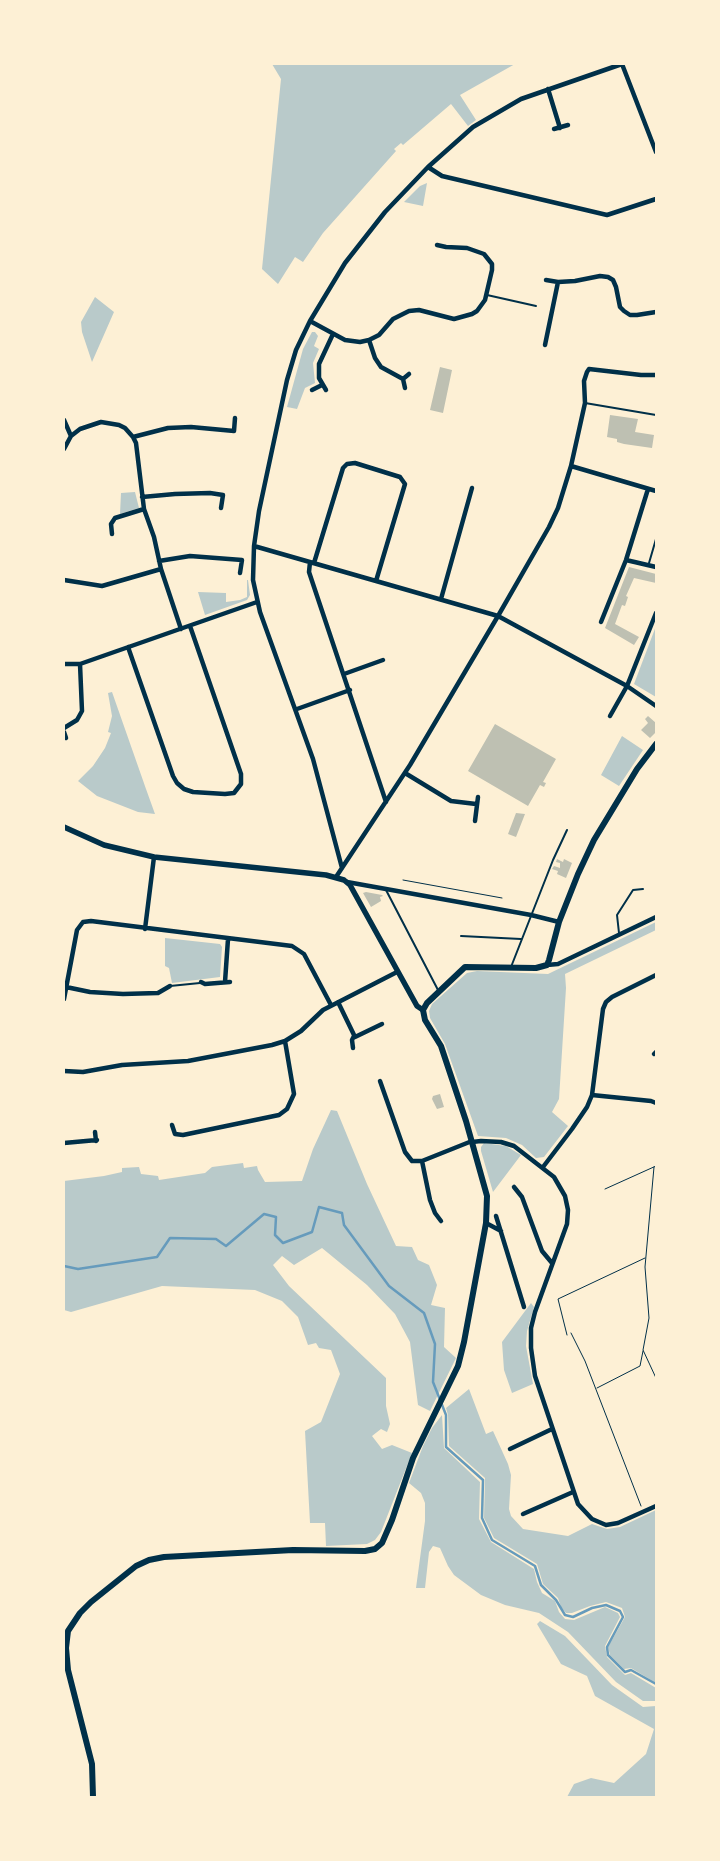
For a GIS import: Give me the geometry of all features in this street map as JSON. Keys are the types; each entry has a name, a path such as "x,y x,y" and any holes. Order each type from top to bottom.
{"main road":[{"path":"93,1797 92,1764 68,1670 66,1648 66,1631 91,1602 136,1566 149,1560 293,1550 365,1551 375,1549 382,1543 392,1521 413,1458 458,1366 466,1333 486,1223 487,1196 472,1142 441,1046 425,1020 423,1010 438,991 465,967 536,968 547,965 550,960 559,922 594,840 637,769 656,744"}],"street":[{"path":"342,868 314,759 257,602 253,580 254,546 259,511 282,402 296,350 310,321 350,257 385,212 428,167 473,127 521,100 606,66 622,64 656,152"},
{"path":"548,89 560,128"},
{"path":"554,129 568,125"},
{"path":"428,167 442,176 607,215 656,199"},
{"path":"310,321 352,342 369,340 379,335 393,319 403,313 419,310 448,318 460,318 477,311 486,295 492,270 492,264 489,259 484,254 467,248 436,245"},
{"path":"444,254 446,247"},
{"path":"546,280 558,282 600,276 608,277 613,280 620,306 624,311 630,315 656,312"},
{"path":"545,345 558,282"},
{"path":"326,390 320,378 319,364 333,334"},
{"path":"369,340 375,358 381,367 403,379 405,388"},
{"path":"336,877 405,773 498,616 558,508 571,466 585,403 584,381 589,369 641,376 656,375"},
{"path":"403,379 410,374"},
{"path":"312,390 322,385"},
{"path":"133,438 175,428 208,428 234,431 236,418"},
{"path":"64,420 70,436"},
{"path":"64,449 70,436 80,429 101,422 119,425 125,428 133,438 137,450 144,509 154,537 159,561 180,629"},
{"path":"376,581 405,484 400,477 355,463 347,464 344,468 309,572 386,802"},
{"path":"571,466 656,491"},
{"path":"441,599 472,488"},
{"path":"601,622 626,560 648,489"},
{"path":"142,497 210,493 223,495 221,508"},
{"path":"112,534 111,524 115,518 144,509"},
{"path":"254,546 498,616 627,686 656,706"},
{"path":"159,561 190,556 242,560 240,573"},
{"path":"626,560 656,567"},
{"path":"64,580 102,586 161,568"},
{"path":"64,664 80,664 257,602"},
{"path":"610,716 627,686 656,613"},
{"path":"128,647 177,783 184,789 193,792 234,793 241,784 241,774 190,626"},
{"path":"344,674 383,660"},
{"path":"64,728 77,720 82,711 80,664"},
{"path":"297,709 350,690"},
{"path":"64,732 66,738"},
{"path":"405,773 451,801 476,804"},
{"path":"475,822 478,797"},
{"path":"64,826 104,845 154,857 336,877 347,882 386,890 531,915 559,922"},
{"path":"145,929 154,857"},
{"path":"347,882 417,1006 423,1010"},
{"path":"547,965 558,964 656,918"},
{"path":"64,998 77,930 80,925 91,921 292,946 304,954 331,1005"},
{"path":"201,982 205,984 228,982 228,939"},
{"path":"64,1071 83,1072 122,1065 188,1061 272,1045 285,1041 302,1030 321,1011 331,1005 397,972"},
{"path":"543,1167 572,1129 592,1096 603,1009 606,1002 612,997 656,975"},
{"path":"66,987 90,992 123,994 158,992 170,986"},
{"path":"338,1002 354,1036 352,1040 353,1048"},
{"path":"354,1036 358,1037 382,1024"},
{"path":"172,1125 173,1131 178,1135 279,1116 287,1109 294,1094 285,1041"},
{"path":"380,1081 408,1158 412,1161 422,1161 472,1142 481,1141 510,1145 543,1167 554,1177 563,1190 567,1204 567,1224 531,1328 531,1348 535,1376 573,1492 582,1510 601,1524 618,1523 656,1506"},
{"path":"592,1096 656,1103"},
{"path":"64,1143 96,1141 95,1132"},
{"path":"422,1161 430,1200 435,1213 442,1221"},
{"path":"514,1187 522,1196 542,1251 552,1263"},
{"path":"496,1216 524,1307"},
{"path":"486,1223 501,1231"},
{"path":"510,1449 552,1429"},
{"path":"516,1438 520,1444"},
{"path":"523,1514 573,1492"},
{"path":"535,1509 538,1516"}],"lane":[{"path":"486,295 536,306"},
{"path":"585,403 656,415"},
{"path":"648,566 656,539"},
{"path":"511,968 553,860 568,830"},
{"path":"619,935 617,915 633,890 643,889"},
{"path":"386,890 438,991"},
{"path":"461,936 522,939"},
{"path":"170,986 201,982"}],"path":[{"path":"403,880 502,898"},
{"path":"605,1189 655,1166"},
{"path":"595,1388 640,1366 649,1318 645,1285 645,1258 655,1166"},
{"path":"567,1335 558,1299 645,1258"},
{"path":"571,1333 595,1388 643,1512"},
{"path":"643,1350 656,1378"}],"shaded area":[{"path":"272,64 515,64 460,95 476,120 468,126 451,104 403,145 401,143 394,149 396,151 323,233 303,262 295,257 278,284 262,269 281,79"},
{"path":"427,183 423,206 404,202 420,186"},
{"path":"95,297 114,312 92,362 82,332 81,322"},
{"path":"312,332 315,332 318,336 314,346 319,349 313,363 315,383 305,388 297,409 287,407 303,349"},
{"path":"135,492 139,508 120,514 121,493"},
{"path":"247,580 250,595 247,600 205,615 198,592 226,593 226,602 240,600 247,597"},
{"path":"656,626 656,697 634,684"},
{"path":"112,692 155,814 138,812 97,796 78,781 93,766 105,748 111,733 108,732 112,716 108,693"},
{"path":"622,736 643,750 619,786 601,775"},
{"path":"656,922 656,930 565,974 566,988 559,1099 552,1112 568,1126 544,1157 536,1158 522,1145 506,1138 478,1136 445,1044 430,1018 429,1011 432,1004 467,973 477,971 548,974"},
{"path":"165,938 220,944 222,947 220,977 172,983 169,968 165,966"},
{"path":"331,1110 337,1111 367,1184 396,1246 412,1247 418,1260 429,1265 437,1285 431,1305 445,1308 444,1347 456,1358 430,1411 418,1405 410,1342 395,1314 367,1285 322,1248 294,1265 282,1256 273,1265 289,1286 386,1378 386,1406 390,1424 387,1432 381,1429 372,1436 382,1449 392,1445 412,1453 381,1532 375,1540 367,1544 326,1546 325,1523 310,1523 305,1431 321,1422 340,1374 331,1350 319,1348 316,1343 308,1345 298,1317 282,1301 255,1290 162,1286 71,1312 64,1310 64,1181 104,1176 122,1172 122,1168 139,1167 141,1174 158,1176 159,1180 205,1173 212,1167 243,1163 244,1168 257,1166 265,1182 302,1181 313,1149"},
{"path":"484,1143 506,1146 521,1155 493,1192 481,1151"},
{"path":"531,1303 534,1307 527,1331 526,1346 533,1384 512,1393 504,1370 502,1342"},
{"path":"469,1389 486,1434 493,1431 508,1464 511,1475 509,1509 511,1516 523,1529 568,1536 592,1524 607,1529 620,1527 656,1510 656,1683 631,1668 624,1669 610,1655 608,1647 625,1617 622,1608 606,1602 572,1613 566,1613 561,1607 558,1598 543,1584 537,1564 494,1538 484,1518 485,1478 449,1446 446,1408"},
{"path":"442,1415 444,1448 480,1482 479,1519 491,1542 534,1569 542,1593 555,1601 559,1612 565,1619 574,1620 605,1607 618,1613 620,1617 605,1646 607,1657 625,1675 631,1673 656,1688 656,1701 643,1701 616,1682 568,1632 539,1613 505,1605 481,1595 454,1575 440,1548 433,1546 429,1552 425,1588 416,1588 425,1521 425,1503 421,1493 409,1483 423,1446 432,1428"},
{"path":"540,1621 565,1636 612,1685 643,1707 656,1706 656,1797 567,1797 574,1784 591,1778 614,1783 646,1754 654,1729 595,1696 587,1676 561,1664 537,1624"}],"building":[{"path":"440,367 452,370 443,413 430,410"},
{"path":"610,415 638,419 635,432 654,435 652,448 624,444 617,442 617,439 607,437"},
{"path":"629,567 656,574 656,583 634,578 626,596 628,597 625,606 622,605 615,624 639,637 634,645 605,628"},
{"path":"648,716 656,723 656,732 650,738 641,730 648,723 645,719"},
{"path":"495,724 556,759 543,782 546,783 544,787 540,785 528,806 468,771"},
{"path":"516,813 525,814 516,837 508,834"},
{"path":"557,859 563,862 564,859 572,863 566,878 557,874 558,871 552,869 554,866 560,868 560,863 556,862"},
{"path":"363,893 382,895 380,897 381,901 371,907"},
{"path":"440,1094 444,1107 437,1109 432,1099 433,1096"}],"waterway":[{"path":"64,1266 78,1269 157,1257 170,1238 216,1239 226,1246 264,1214 276,1217 275,1235 283,1243 312,1232 319,1207 342,1213 344,1225 389,1286 424,1313 435,1344 433,1382 446,1415 446,1447 483,1480 482,1518 492,1540 535,1566 541,1585 556,1600 565,1615 573,1617 592,1608 606,1605 620,1611 623,1617 607,1647 608,1655 625,1672 631,1670 656,1684"}]}
